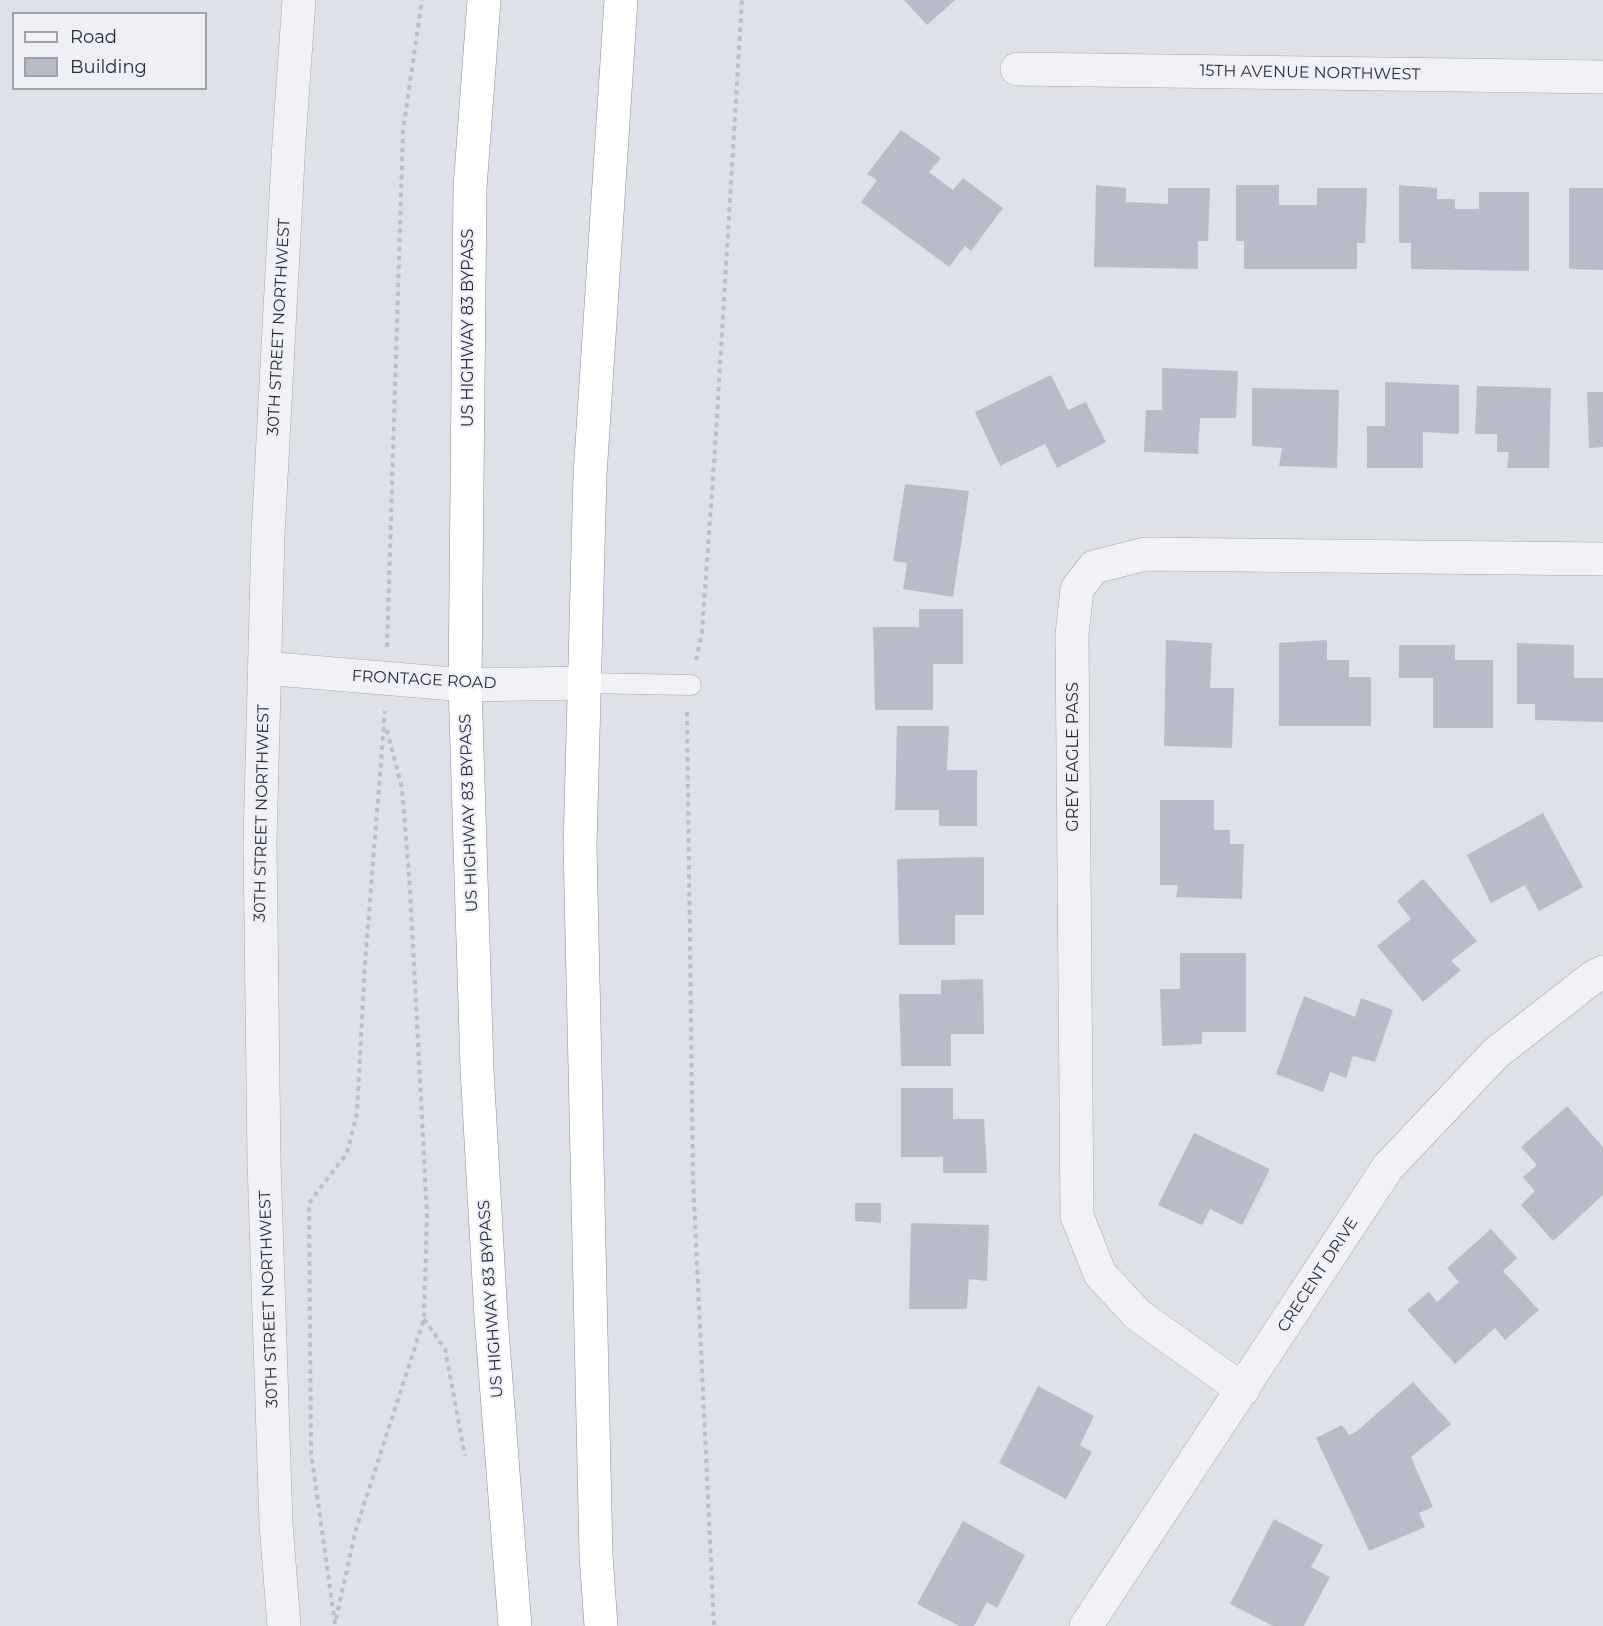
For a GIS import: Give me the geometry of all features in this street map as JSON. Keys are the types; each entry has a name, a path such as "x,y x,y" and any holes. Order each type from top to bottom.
{"highway":[{"name":"US HIGHWAY 83 BYPASS","path":"484,0 470,188 465,685 479,1092 491,1317 516,1626"},
{"path":"601,1626 596,1555 580,846 590,475 621,0"}],"street":[{"name":"30TH STREET NORTHWEST","path":"284,1626 276,1524 264,1162 260,842 270,486 299,0"},
{"name":"15TH AVENUE NORTHWEST","path":"1017,69 1603,77"},
{"name":"GREY EAGLE PASS","path":"1243,1390 1138,1315 1100,1274 1077,1216 1072,635 1077,589 1094,567 1145,554 1603,558"},
{"name":"FRONTAGE ROAD","path":"264,668 465,685 585,683"},
{"name":"CRECENT DRIVE","path":"1086,1626 1388,1167 1496,1053 1592,978 1603,972"}],"lane":[{"path":"585,683 691,685"}],"path":[{"path":"336,1625 311,1452 309,1203 347,1153 357,1113 365,963 386,680 403,130 422,0"},
{"path":"714,1626 693,1167 687,715 702,632 742,0"},
{"path":"336,1625 356,1529 424,1318 427,1215 410,889 402,788 384,722"},
{"path":"424,1318 445,1349 466,1461"}],"building":[{"path":"904,0 955,0 927,25"},
{"path":"901,130 941,158 929,172 953,190 963,178 1003,208 971,251 965,246 949,267 861,202 877,180 867,174"},
{"path":"1096,185 1126,188 1126,202 1168,204 1168,188 1210,188 1208,241 1198,241 1198,269 1094,267"},
{"path":"1236,185 1279,185 1279,205 1317,205 1317,188 1367,188 1365,243 1357,243 1357,269 1244,269 1244,241 1236,241"},
{"path":"1399,185 1437,188 1437,199 1455,199 1455,209 1479,209 1479,192 1529,192 1529,271 1411,269 1411,243 1399,243"},
{"path":"1569,188 1603,188 1603,270 1569,269"},
{"path":"1162,368 1238,371 1236,418 1200,418 1198,454 1144,452 1146,410 1162,410"},
{"path":"1051,375 1068,410 1086,402 1106,442 1057,468 1045,444 1000,466 975,412"},
{"path":"1385,382 1459,385 1459,434 1423,432 1423,468 1367,468 1367,426 1385,426"},
{"path":"1477,386 1551,388 1549,468 1507,468 1509,452 1497,452 1497,434 1475,434"},
{"path":"1252,388 1339,390 1337,468 1279,466 1282,448 1252,446"},
{"path":"1587,392 1603,392 1603,447 1589,448"},
{"path":"905,484 969,491 953,597 903,589 907,563 893,561"},
{"path":"919,609 963,609 963,664 933,664 933,710 875,710 873,627 919,627"},
{"path":"1166,640 1212,643 1210,688 1234,688 1232,748 1164,746"},
{"path":"1327,640 1327,660 1349,660 1349,677 1371,677 1371,726 1279,726 1279,643"},
{"path":"1517,643 1574,645 1574,678 1603,678 1603,722 1535,720 1535,704 1517,704"},
{"path":"1399,645 1455,645 1455,660 1493,660 1493,728 1433,728 1433,678 1399,678"},
{"path":"897,726 949,726 947,770 977,770 977,826 939,826 939,810 895,810"},
{"path":"1160,800 1214,800 1214,830 1230,830 1230,844 1244,844 1242,899 1176,897 1178,885 1160,885"},
{"path":"1543,813 1583,887 1539,911 1525,885 1491,903 1467,855"},
{"path":"984,857 984,915 955,915 955,945 899,945 897,859"},
{"path":"1423,879 1477,941 1451,961 1461,970 1423,1002 1377,946 1411,919 1397,901"},
{"path":"1180,953 1246,953 1246,1032 1202,1032 1202,1044 1162,1046 1160,989 1180,989"},
{"path":"983,979 984,1034 951,1034 951,1066 901,1066 899,994 941,994 941,980"},
{"path":"1304,996 1355,1017 1361,998 1393,1010 1375,1062 1353,1056 1346,1078 1330,1072 1323,1092 1276,1074"},
{"path":"901,1088 953,1088 953,1119 984,1119 987,1173 943,1173 943,1157 901,1157"},
{"path":"1567,1106 1603,1147 1603,1195 1553,1241 1521,1205 1535,1191 1523,1177 1537,1165 1521,1147"},
{"path":"1194,1133 1270,1169 1242,1225 1210,1209 1202,1225 1158,1205"},
{"path":"855,1203 881,1203 881,1223 855,1221"},
{"path":"911,1223 989,1225 987,1281 969,1279 967,1309 909,1309"},
{"path":"1491,1229 1517,1258 1503,1271 1539,1310 1505,1340 1495,1328 1455,1364 1407,1310 1429,1292 1437,1302 1459,1282 1447,1268"},
{"path":"1413,1382 1451,1424 1411,1457 1433,1507 1419,1513 1425,1527 1369,1551 1316,1438 1342,1425 1349,1435 1357,1431"},
{"path":"1038,1386 1094,1416 1080,1445 1092,1452 1066,1499 999,1463"},
{"path":"1274,1519 1323,1545 1311,1567 1330,1577 1304,1626 1273,1626 1230,1604"},
{"path":"963,1521 1025,1555 997,1608 987,1602 974,1626 959,1626 917,1604"}]}
